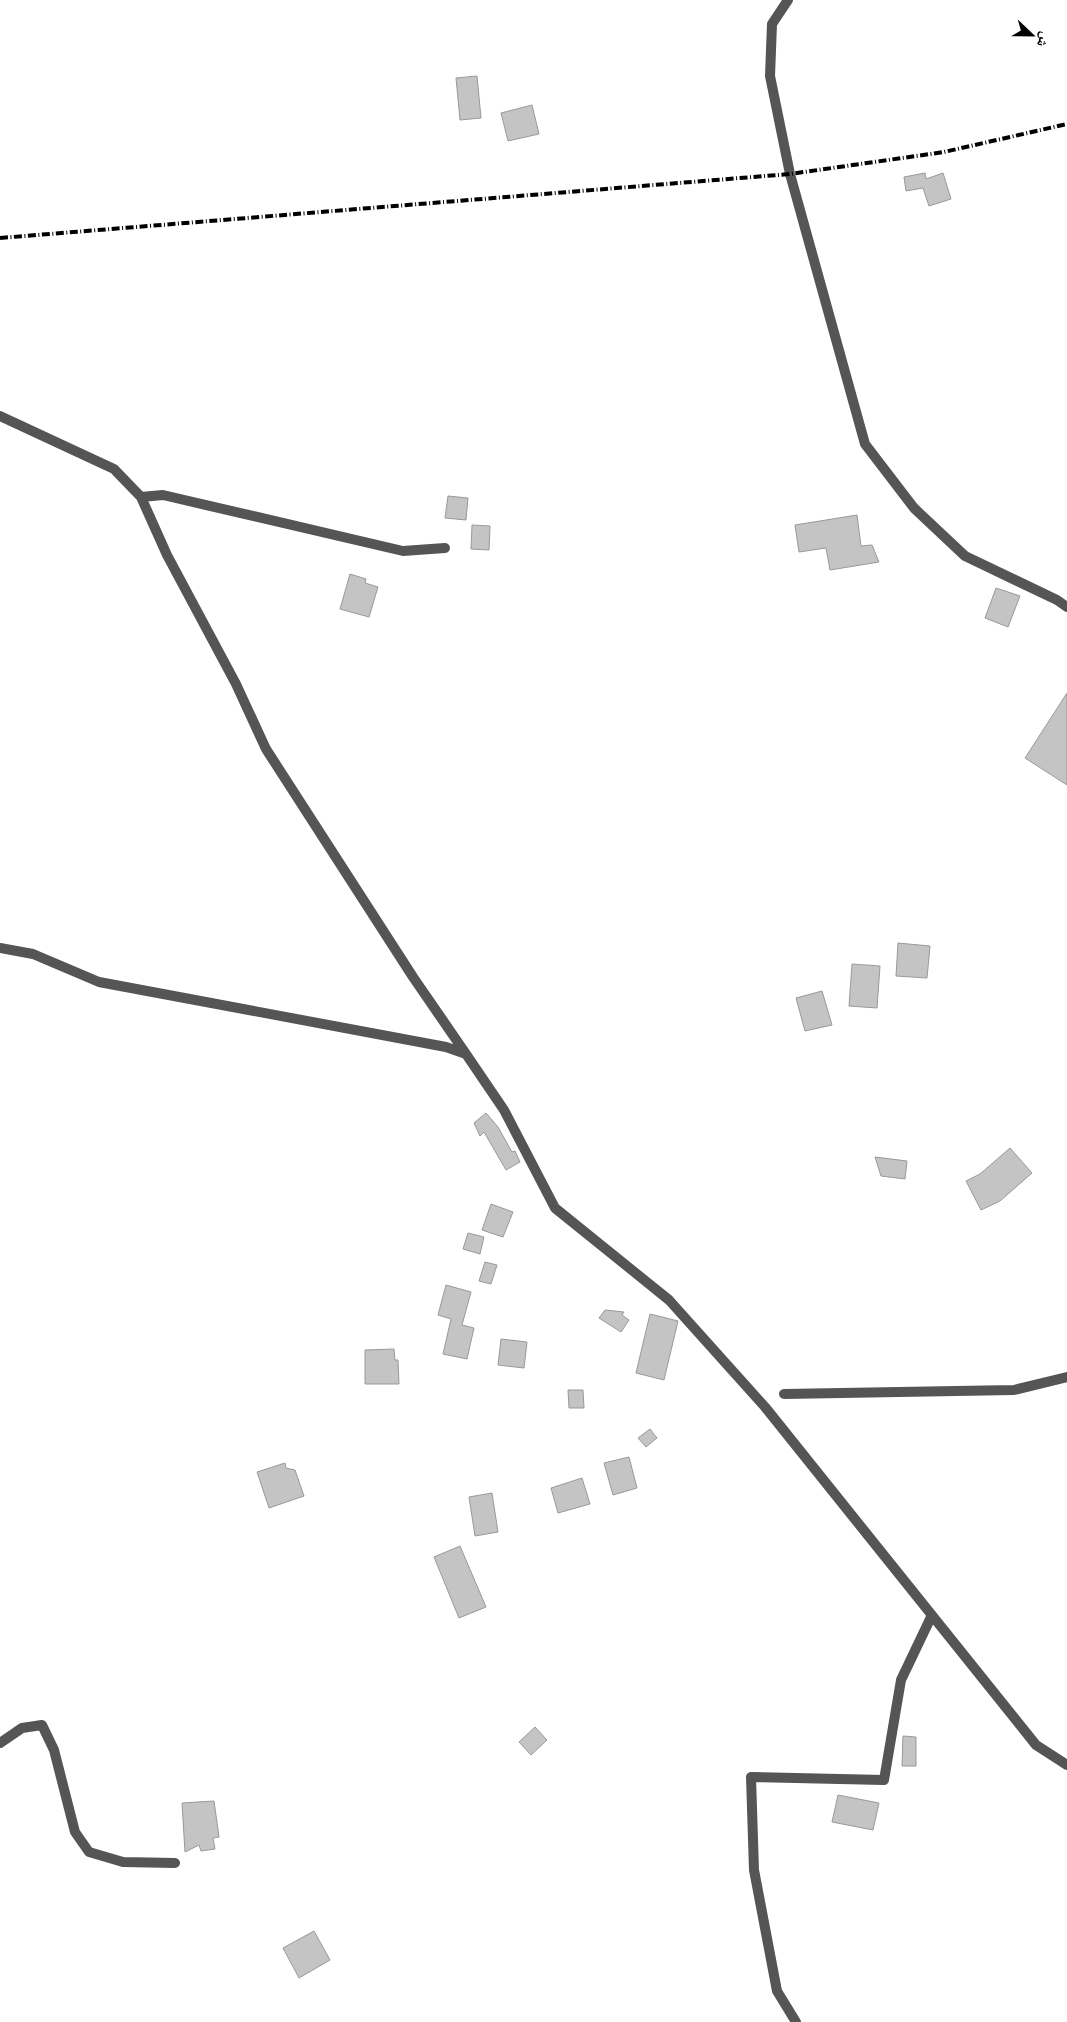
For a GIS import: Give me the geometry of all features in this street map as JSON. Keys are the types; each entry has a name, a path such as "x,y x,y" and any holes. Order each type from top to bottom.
{"street":[{"path":"788,0 772,24 770,76 790,174 865,444 914,508 965,556 1057,600 1067,607"},
{"path":"0,416 114,469 141,497 167,555 236,684 266,750 413,977 504,1110 555,1208 669,1300 765,1407 1036,1745 1067,1765"},
{"path":"141,497 163,496 403,551 445,548"},
{"path":"0,948 33,954 99,982 446,1046 466,1054"},
{"path":"784,1394 1014,1390 1067,1377"},
{"path":"796,2022 777,1991 754,1870 751,1776 884,1780 901,1680 932,1615"},
{"path":"0,1742 22,1728 42,1725 54,1750 75,1832 89,1852 123,1862 175,1863"}],"building":[{"path":"477,76 481,118 460,120 456,78"},
{"path":"532,105 539,134 508,141 501,113"},
{"path":"925,173 926,179 943,173 951,199 929,206 923,188 906,191 904,177"},
{"path":"448,496 468,498 466,520 445,518"},
{"path":"857,515 861,546 872,545 879,562 830,570 826,548 799,552 795,525"},
{"path":"472,525 490,526 489,550 471,549"},
{"path":"350,574 366,579 365,583 378,587 369,617 340,609"},
{"path":"996,588 1020,596 1008,627 985,618"},
{"path":"1067,693 1067,785 1025,758"},
{"path":"898,943 930,946 927,978 896,976"},
{"path":"852,964 880,966 877,1008 849,1006"},
{"path":"822,991 832,1025 805,1031 796,998"},
{"path":"486,1113 498,1127 512,1152 515,1151 520,1162 506,1170 484,1132 480,1136 474,1123"},
{"path":"1010,1148 1032,1173 1000,1201 981,1210 966,1181 980,1174"},
{"path":"875,1157 907,1161 905,1179 881,1176"},
{"path":"491,1204 513,1212 503,1237 482,1230"},
{"path":"468,1233 484,1237 480,1254 463,1249"},
{"path":"485,1262 497,1265 491,1284 479,1281"},
{"path":"446,1285 471,1292 462,1325 474,1328 467,1359 443,1354 451,1319 438,1315"},
{"path":"605,1310 624,1312 622,1315 629,1320 621,1332 599,1318"},
{"path":"650,1314 678,1321 664,1380 636,1373"},
{"path":"501,1339 527,1342 524,1368 498,1365"},
{"path":"394,1349 395,1360 398,1360 399,1384 365,1384 365,1350"},
{"path":"568,1390 583,1390 584,1408 569,1408"},
{"path":"650,1429 657,1438 646,1447 638,1438"},
{"path":"629,1457 637,1488 613,1495 604,1463"},
{"path":"285,1463 286,1468 295,1470 304,1496 269,1508 257,1472"},
{"path":"582,1478 590,1504 558,1513 551,1488"},
{"path":"492,1493 498,1532 475,1536 469,1497"},
{"path":"460,1546 486,1607 459,1618 434,1557"},
{"path":"535,1727 547,1740 531,1755 519,1742"},
{"path":"903,1736 916,1737 916,1766 902,1766"},
{"path":"838,1795 879,1803 873,1830 832,1822"},
{"path":"214,1801 219,1837 213,1838 215,1849 201,1851 199,1845 185,1852 182,1803"},
{"path":"314,1931 330,1960 299,1978 283,1948"}],"railway":[{"path":"0,238 790,174 944,152 1067,124"}]}
